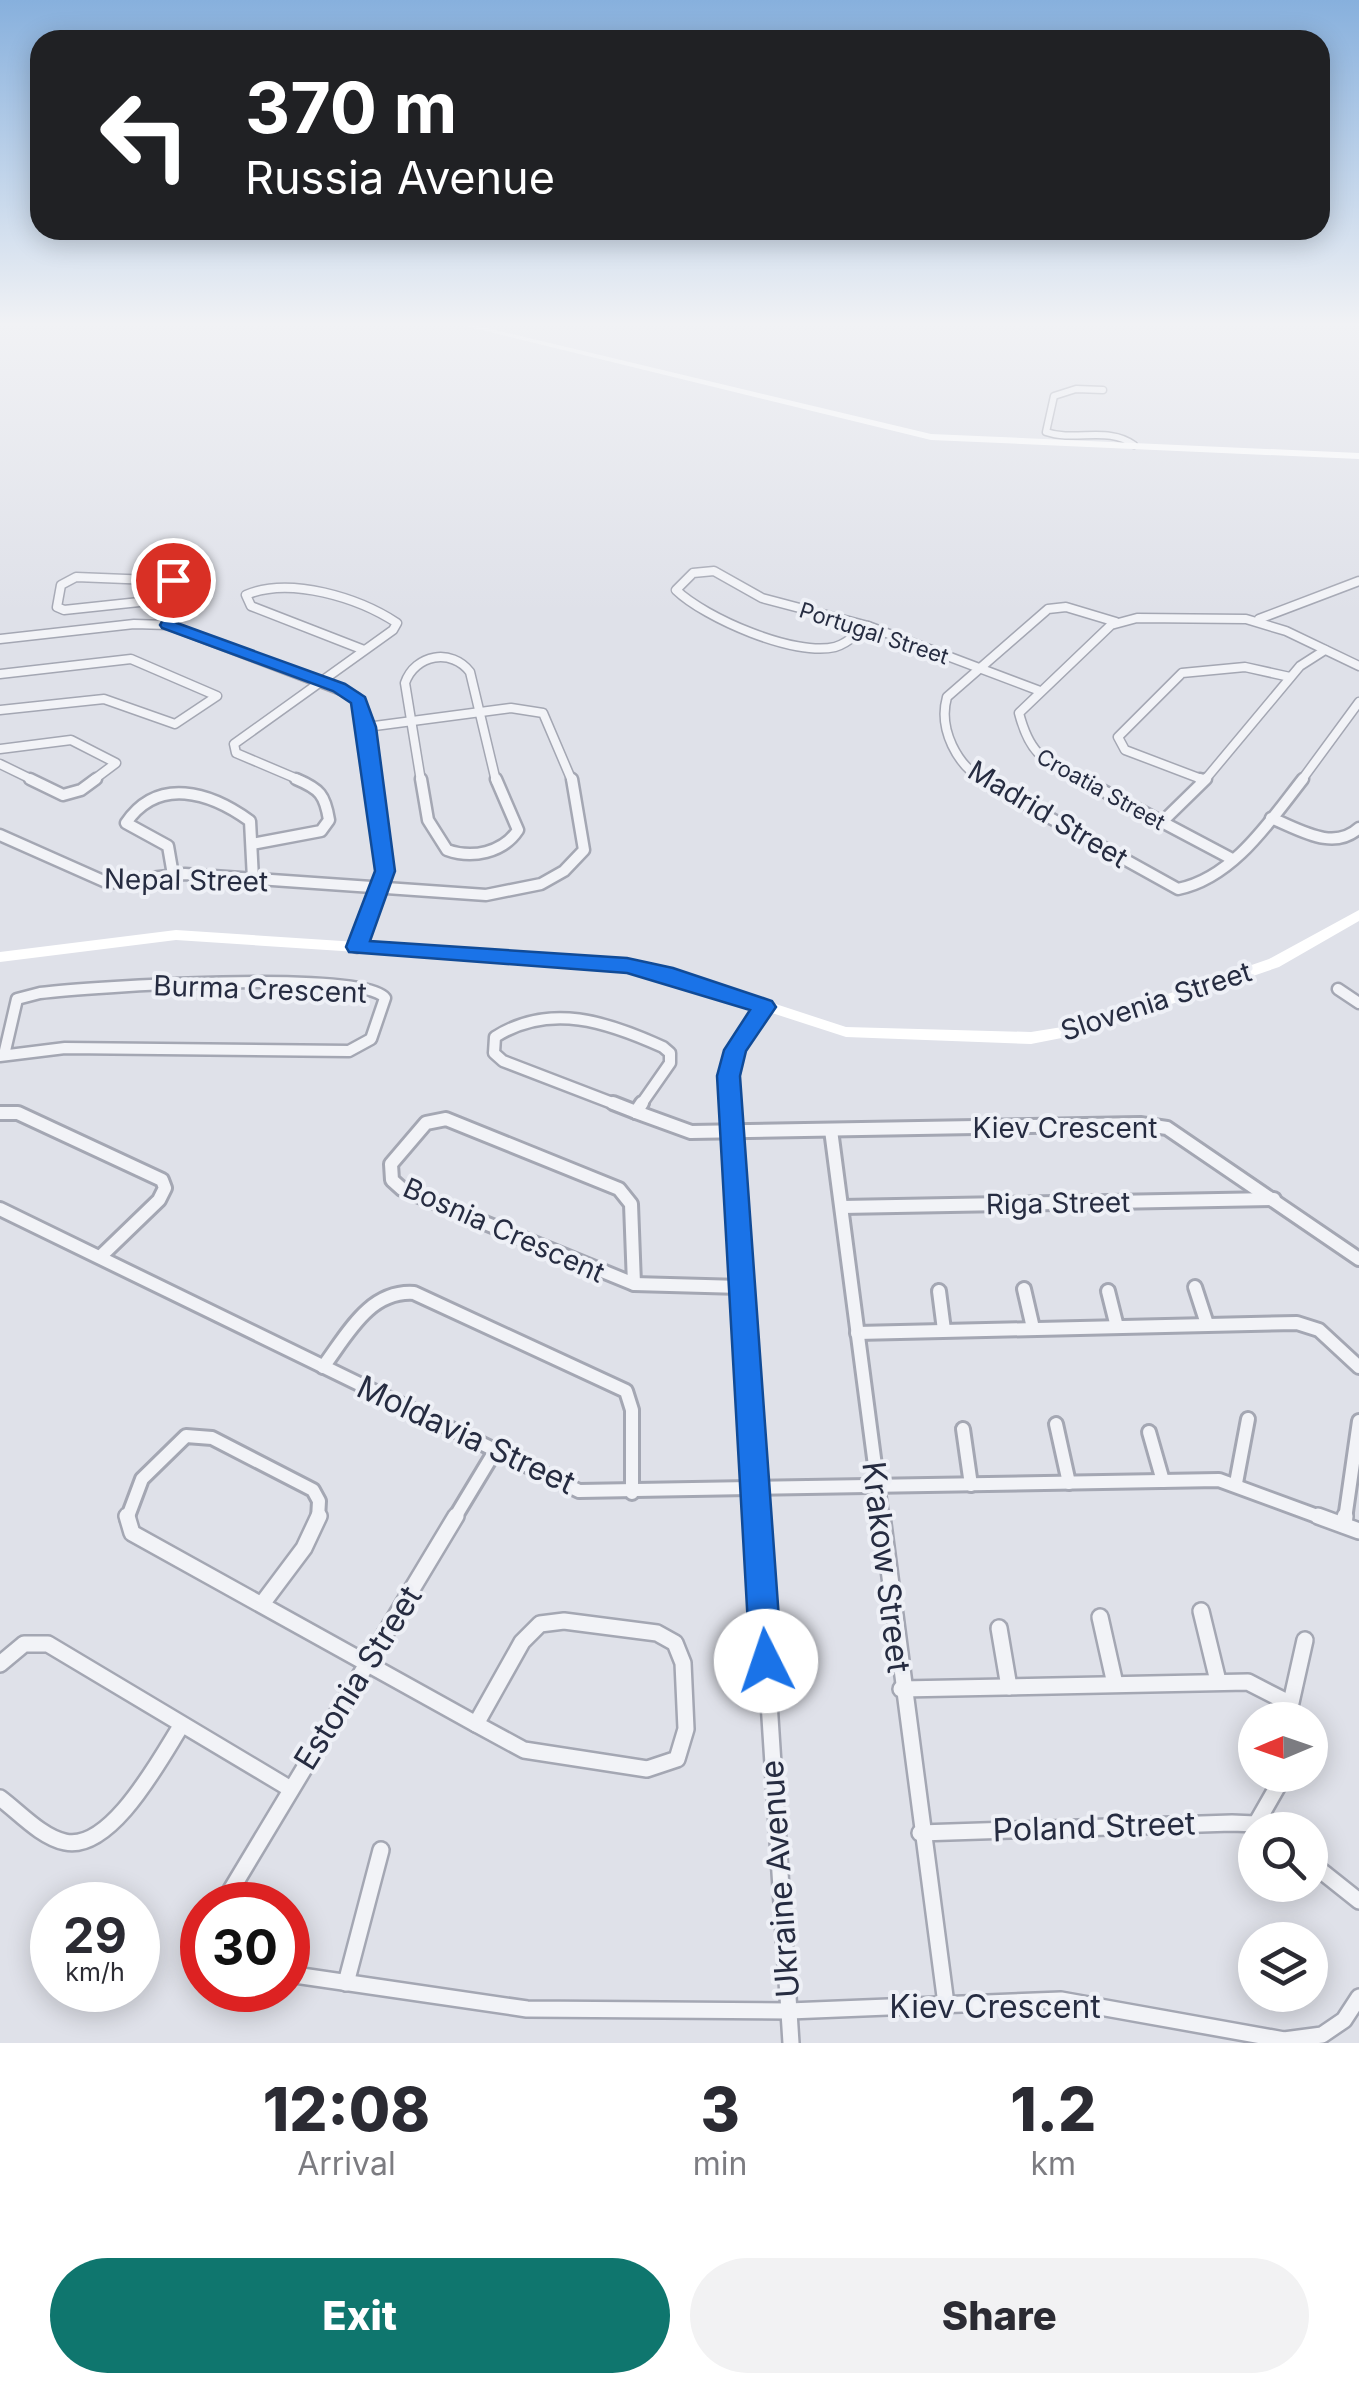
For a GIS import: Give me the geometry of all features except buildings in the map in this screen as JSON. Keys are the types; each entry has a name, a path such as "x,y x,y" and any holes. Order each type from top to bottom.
{"street":[{"path":"862,420 923,435 1359,456"},
{"path":"1048,420 1046,432 1061,438 1121,435 1134,445"},
{"name":"Portugal Street","path":"868,626 828,648 728,625 676,593 692,573 710,570 765,599 868,626 1040,691"},
{"path":"168,625 178,611 180,585 173,580 76,576 62,582 57,607 76,610 178,598"},
{"path":"1260,619 1356,584"},
{"path":"252,844 309,836 328,823 320,790 233,749 393,630 396,622 372,610 310,592 260,587 244,598 251,606 364,650"},
{"path":"980,668 1051,608 1066,607 1116,622 1220,613 1260,619 1359,666"},
{"name":"Croatia Street","path":"1116,622 1018,716 1031,750 1232,860"},
{"path":"0,639 134,624 168,625 356,697 367,727 384,864 382,888 357,947"},
{"path":"1161,823 1204,780 1290,677 1325,650"},
{"path":"440,656 458,659 467,666 480,712 502,803 518,833 510,841 467,856 450,852 432,831 405,677 426,660 440,656"},
{"path":"0,674 132,659 218,696 188,719 172,724 104,699 0,710"},
{"path":"1204,780 1126,750 1118,737 1182,673 1250,667 1290,677"},
{"name":"Madrid Street","path":"980,668 944,704 958,758 967,771 1182,890 1201,886 1232,860"},
{"path":"1232,860 1271,818 1359,702"},
{"name":"Nepal Street","path":"0,835 101,882 174,875 518,893 554,879 584,850 585,832 552,722 530,708 480,712"},
{"path":"367,727 411,718 480,712"},
{"path":"0,749 71,740 116,763 81,790 62,794 0,764"},
{"path":"174,875 170,849 126,823 134,812 166,791 183,790 244,816 252,825 252,879"},
{"path":"1271,818 1338,841 1352,838 1359,828"},
{"name":"Slovenia Street","path":"0,958 157,935 627,965 665,973 764,1007 861,1034 1052,1036 1274,962 1359,914"},
{"name":"Burma Crescent","path":"300,985 372,988 385,998 373,1037 364,1047 349,1051 65,1048 2,1056 14,1002 25,994 60,988 300,985"},
{"path":"1338,989 1359,1002"},
{"name":"Ukraine Avenue","path":"764,1007 730,1064 731,1132 791,2043"},
{"name":"Kiev Crescent","path":"636,1112 670,1063 670,1054 663,1046 578,1015 516,1026 495,1037 494,1053 503,1061 636,1112 688,1131 1160,1126 1188,1138 1359,1259"},
{"path":"0,1113 18,1113 162,1180 165,1188 159,1200 100,1257"},
{"name":"Bosnia Crescent","path":"634,1285 631,1204 619,1189 446,1119 423,1126 392,1164 392,1180 402,1189 634,1285 655,1290 741,1287"},
{"name":"Krakow Street","path":"831,1130 901,1689 946,2004"},
{"name":"Riga Street","path":"842,1208 1274,1200"},
{"name":"Moldavia Street","path":"0,1208 579,1491 1236,1483 1359,1531"},
{"path":"1195,1286 1207,1324"},
{"path":"1024,1289 1032,1328"},
{"path":"324,1367 382,1296 396,1290 414,1293 626,1391 632,1410 632,1493"},
{"path":"939,1290 944,1330"},
{"path":"1108,1291 1118,1327"},
{"path":"857,1333 1306,1325 1348,1352 1359,1366"},
{"path":"1236,1483 1248,1419"},
{"path":"1344,1525 1359,1422"},
{"path":"1056,1424 1069,1483"},
{"path":"963,1429 972,1485"},
{"path":"1149,1432 1163,1481"},
{"path":"262,1604 312,1534 322,1512 321,1500 313,1490 212,1438 186,1436 134,1492 126,1514 128,1528 367,1666 524,1750 658,1769 677,1759 684,1744 681,1654 672,1640 657,1633 547,1621 528,1634 476,1724"},
{"name":"Estonia Street","path":"235,1882 495,1452"},
{"path":"1201,1611 1218,1681"},
{"path":"1100,1617 1115,1684"},
{"path":"1000,1628 1009,1687"},
{"path":"1294,1702 1305,1640"},
{"path":"0,1664 24,1644 48,1644 290,1788"},
{"path":"901,1689 1218,1681 1257,1684 1278,1702"},
{"path":"0,1798 60,1840 77,1844 96,1839 112,1825 180,1726"},
{"name":"Poland Street","path":"920,1833 1238,1827"},
{"path":"346,1984 381,1850"},
{"path":"1328,1876 1359,1901"},
{"path":"310,1978 526,2009 789,2011"},
{"name":"Kiev Crescent","path":"789,2011 1098,2003 1298,2040 1331,2030 1344,2020 1359,1997"}],"route":[{"path":"173,580 180,585 180,606 168,625 339,688 359,700 367,727 385,871 382,888 357,947 627,965 665,973 764,1007 735,1050 728,1076 766,1661"}]}
